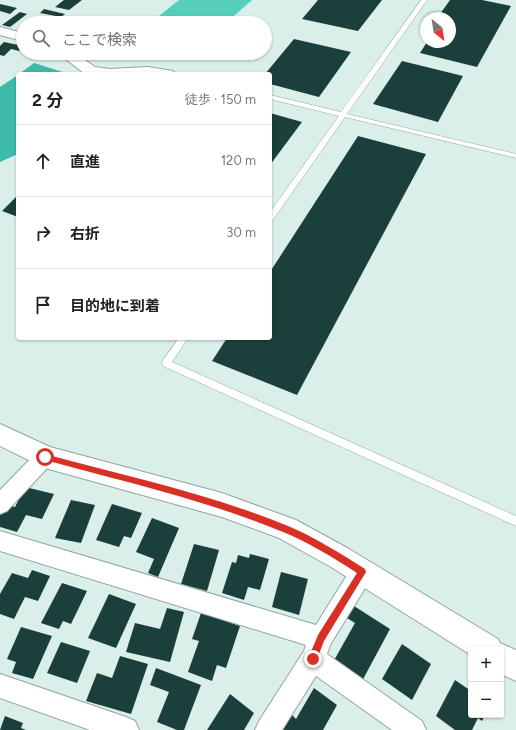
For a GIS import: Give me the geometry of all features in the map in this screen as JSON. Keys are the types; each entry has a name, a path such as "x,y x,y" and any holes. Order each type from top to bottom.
{"street":[{"path":"0,31 16,35"},
{"path":"75,60 91,71 97,72"},
{"path":"135,72 155,72"},
{"path":"0,434 45,457 222,505 287,529 340,558 483,646"},
{"path":"0,504 45,457"},
{"path":"0,541 317,648 413,730"},
{"path":"268,730 362,572"},
{"path":"504,659 516,666"},
{"path":"0,686 126,730"}],"lane":[{"path":"272,215 424,0"},
{"path":"272,97 516,156"},
{"path":"183,340 166,363 516,521"}],"shaded area":[{"path":"179,0 252,0 234,16 159,16"},
{"path":"34,63 63,72 22,72"},
{"path":"16,76 16,155 0,162 0,87"}],"building":[{"path":"64,0 82,0 69,10 55,7"},
{"path":"318,0 382,0 358,31 302,19"},
{"path":"450,0 482,0 511,6 477,67 420,53 423,48 456,48 456,12 441,12"},
{"path":"0,4 17,8 10,14 0,11"},
{"path":"44,9 65,14 62,16 56,16 40,13"},
{"path":"20,12 27,14 24,16 16,16 16,22 10,27 2,25"},
{"path":"294,39 351,52 319,97 272,85 272,72 267,72"},
{"path":"4,42 16,45 16,50 11,49 4,56 0,55 0,46"},
{"path":"402,61 463,76 438,122 373,104"},
{"path":"272,114 302,122 272,162"},
{"path":"358,136 426,154 297,395 212,361 226,340 272,340 272,269"},
{"path":"16,197 16,216 2,211"},
{"path":"25,487 54,494 42,519 26,515 17,532 0,527 0,514 5,504 15,507"},
{"path":"71,500 95,505 81,543 55,538"},
{"path":"112,504 142,513 131,538 124,536 119,547 96,540"},
{"path":"152,518 179,528 158,577 148,573 154,559 136,552"},
{"path":"194,544 219,550 207,591 181,584"},
{"path":"250,554 269,559 260,590 248,587 244,600 222,593 232,562 236,563 238,555 249,558"},
{"path":"32,570 50,576 38,601 25,597 14,619 0,614 0,594 12,573 28,578"},
{"path":"281,572 308,579 299,615 272,607"},
{"path":"62,583 87,591 71,624 63,621 59,629 41,623"},
{"path":"109,594 136,604 116,648 88,638"},
{"path":"354,606 390,629 361,683 332,664 355,623 347,618"},
{"path":"167,608 184,612 170,662 126,652 135,623 160,629"},
{"path":"201,613 240,626 226,668 217,665 212,681 188,672 199,641 192,639"},
{"path":"21,627 52,636 33,679 12,673 16,662 7,659"},
{"path":"61,642 90,651 77,683 47,673"},
{"path":"402,644 431,664 412,700 382,679"},
{"path":"120,656 148,664 131,714 86,701 97,673 112,678"},
{"path":"156,668 201,685 184,730 177,730 157,722 169,692 150,685"},
{"path":"455,680 468,689 468,718 478,718 472,730 455,730 436,716"},
{"path":"314,688 337,705 323,730 283,730 292,715 296,719"},
{"path":"230,694 254,713 244,730 207,730"},
{"path":"5,716 23,723 21,728 26,730 0,730"}],"route":[{"path":"45,457 222,505 287,529 340,558 362,572 321,638 313,659"}]}
